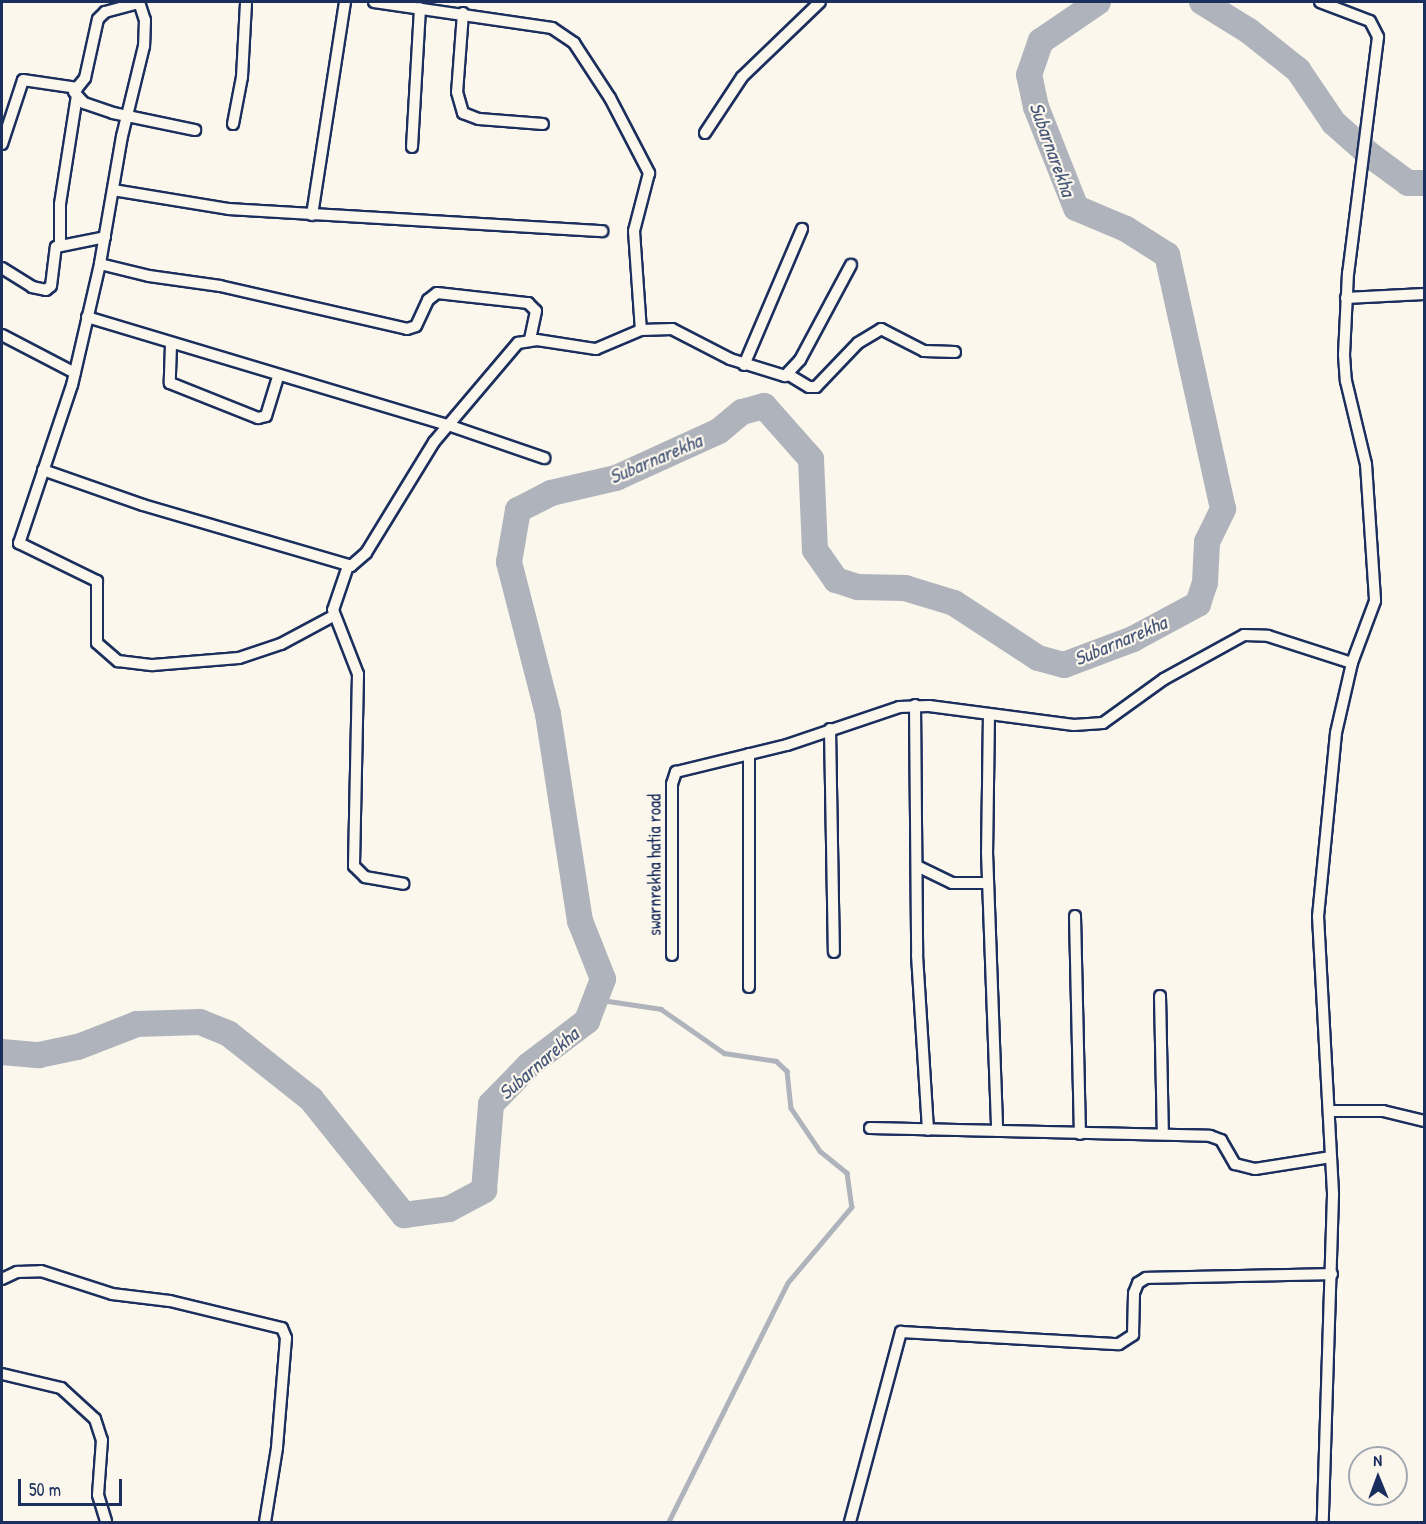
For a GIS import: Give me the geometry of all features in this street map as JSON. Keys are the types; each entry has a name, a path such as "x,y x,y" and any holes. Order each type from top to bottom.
{"street":[{"path":"2,268 46,290 51,286 53,253 60,244 59,218 74,93 85,78 102,15 139,2 146,30 100,264 75,373 19,543 97,581 97,643 110,657 153,665 238,658 281,644 333,616"},
{"path":"233,124 242,77 246,2"},
{"path":"312,214 345,2"},
{"path":"374,2 420,8 447,6 463,13 560,32 589,63 649,173 634,231 641,330"},
{"path":"705,133 741,77 820,2"},
{"path":"1320,2 1370,21 1376,28 1377,43 1346,298 1346,381 1366,464 1375,601 1352,663 1336,733 1319,885 1331,1157 1332,1274 1323,1522"},
{"path":"412,147 420,8"},
{"path":"463,13 457,92 463,113 479,119 543,124"},
{"path":"2,144 23,80 36,79 128,117 195,130"},
{"path":"113,190 209,207 602,231"},
{"path":"744,365 802,229"},
{"path":"60,244 105,237"},
{"path":"100,264 149,276 220,286 407,329 416,326 430,296 438,293 528,303 536,311 530,340"},
{"path":"789,375 851,265"},
{"path":"1346,298 1425,294"},
{"path":"87,317 171,345 448,425 544,458"},
{"path":"403,884 365,877 354,866 358,674 355,659 333,616 337,589 348,566 366,553 388,512 448,425 513,346 530,340 586,350 605,347 641,330 681,332 744,365 779,376 789,375 809,387 816,387 858,343 881,329 924,351 955,352"},
{"path":"2,334 75,373"},
{"path":"171,345 170,383 258,418 266,416 278,377"},
{"path":"43,470 143,505 348,566"},
{"path":"748,987 749,754 878,712 915,705 1074,725 1103,723 1164,679 1244,635 1268,636 1352,663"},
{"path":"915,705 917,956 928,1130"},
{"path":"989,714 988,883 997,1131"},
{"path":"830,729 834,952"},
{"name":"swarnrekha hatia road","path":"672,955 672,775 749,754"},
{"path":"917,866 943,880 988,883"},
{"path":"1075,916 1080,1134"},
{"path":"1160,996 1163,1134"},
{"path":"1329,1110 1383,1111 1425,1121"},
{"path":"870,1128 1163,1134 1218,1138 1235,1164 1246,1168 1331,1157"},
{"path":"2,1279 17,1272 41,1271 112,1294 170,1301 282,1328 285,1338 277,1448 265,1522"},
{"path":"850,1522 902,1332 1119,1344 1133,1335 1136,1287 1146,1278 1332,1274"},
{"path":"2,1374 61,1388 95,1419 102,1440 98,1495 106,1522"}],"waterway":[{"name":"Subarnarekha","path":"2,1052 39,1055 78,1047 137,1024 200,1022 229,1034 311,1099 404,1215 449,1209 484,1190 491,1104 529,1065 587,1021 603,979 580,921 548,714 509,562 518,510 551,493 616,478 719,431 742,412 764,406 811,459 815,550 836,580 858,587 905,588 954,603 1038,658 1064,665 1133,639 1198,604 1205,583 1207,542 1223,509 1167,255 1126,229 1076,208 1036,107 1029,75 1041,41 1098,2"},
{"name":"Subarnarekha","path":"1202,2 1249,31 1298,70 1334,123 1370,155 1408,183 1424,183"},
{"path":"595,999 661,1009 724,1053 776,1061 787,1071 791,1108 820,1151 847,1173 852,1207 788,1283 669,1522"}]}
